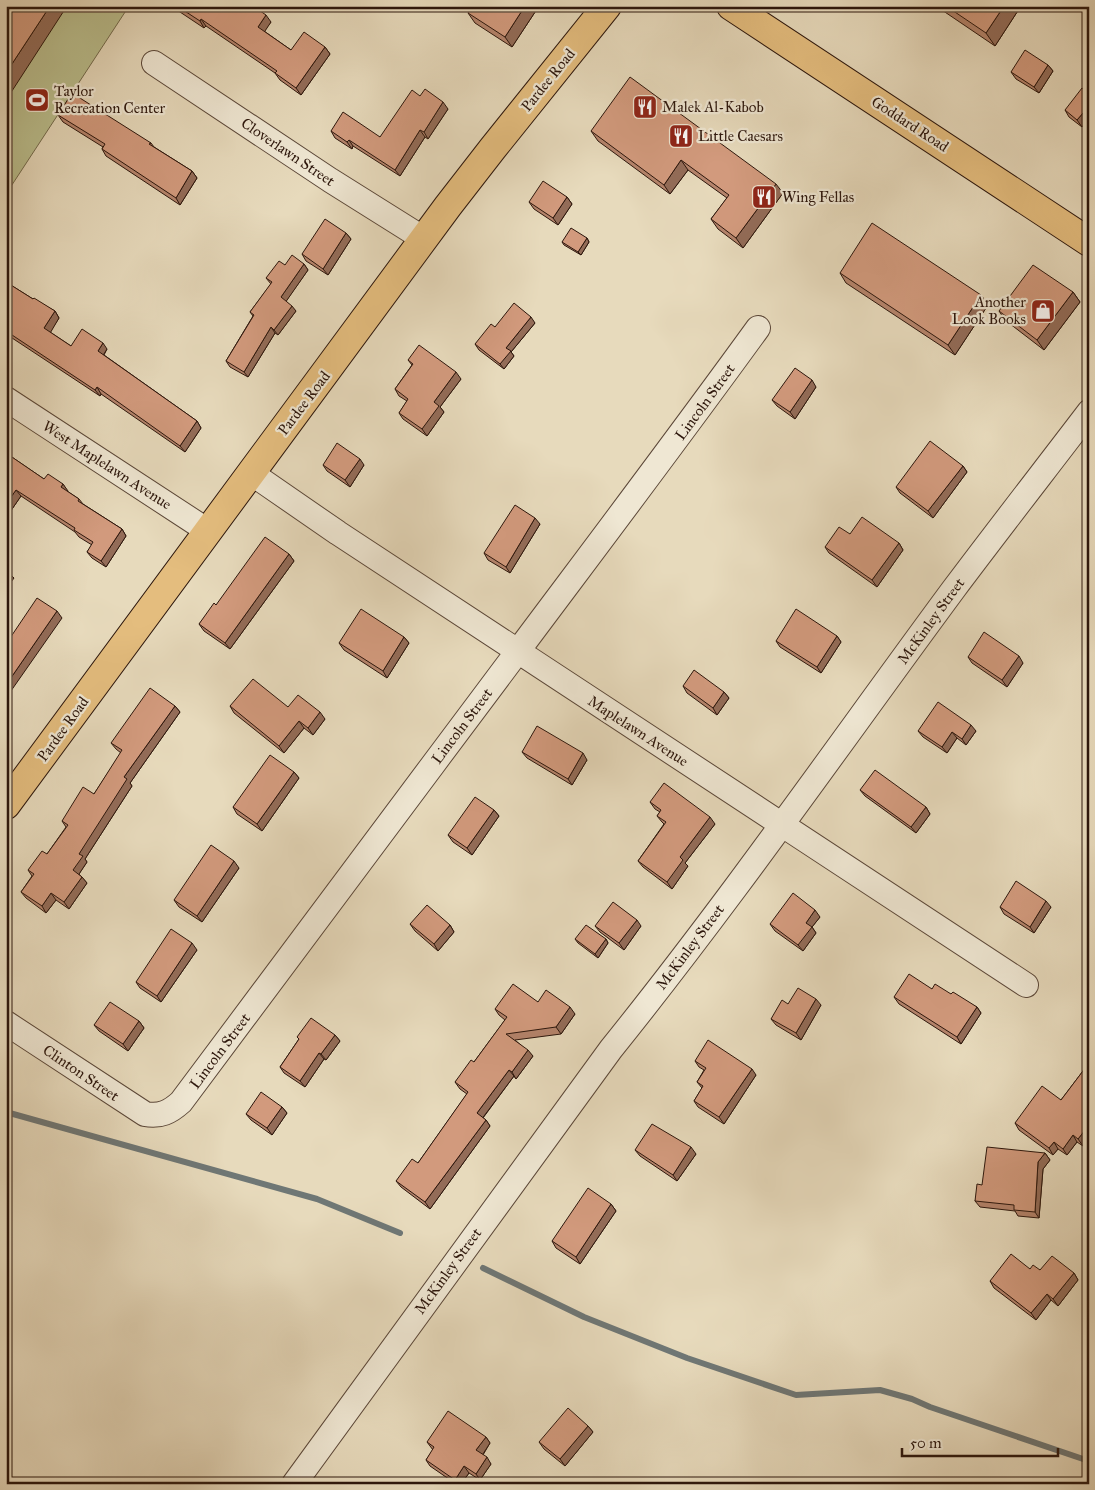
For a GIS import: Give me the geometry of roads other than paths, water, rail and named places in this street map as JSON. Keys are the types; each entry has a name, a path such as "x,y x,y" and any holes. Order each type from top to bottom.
{"main road":[{"name":"Pardee Road","path":"6,805 424,239 493,148 607,6"},
{"name":"Goddard Road","path":"731,6 1089,242"}],"street":[{"name":"Cloverlawn Street","path":"154,63 330,180 424,239"},
{"name":"Lincoln Street","path":"159,1115 170,1111 181,1102 651,475 758,328"},
{"name":"West Maplelawn Avenue","path":"6,399 208,531"},
{"name":"McKinley Street","path":"294,1484 605,1057 658,991 954,589 1089,412"},
{"name":"Maplelawn Avenue","path":"251,473 517,652 1026,985"},
{"name":"Clinton Street","path":"6,1023 138,1110 146,1114 159,1115"}],"waterway":[{"path":"6,1112 317,1199 400,1233"},
{"path":"483,1268 584,1317 687,1358 796,1395 880,1390 912,1399 930,1407 1089,1461"}],"place":[{"name":"Taylor Recreation Center","path":"37,100"},
{"name":"Malek Al-Kabob","path":"645,107"},
{"name":"Little Caesars","path":"681,136"},
{"name":"Wing Fellas","path":"764,197"},
{"name":"Another Look Books","path":"1043,311"}]}
